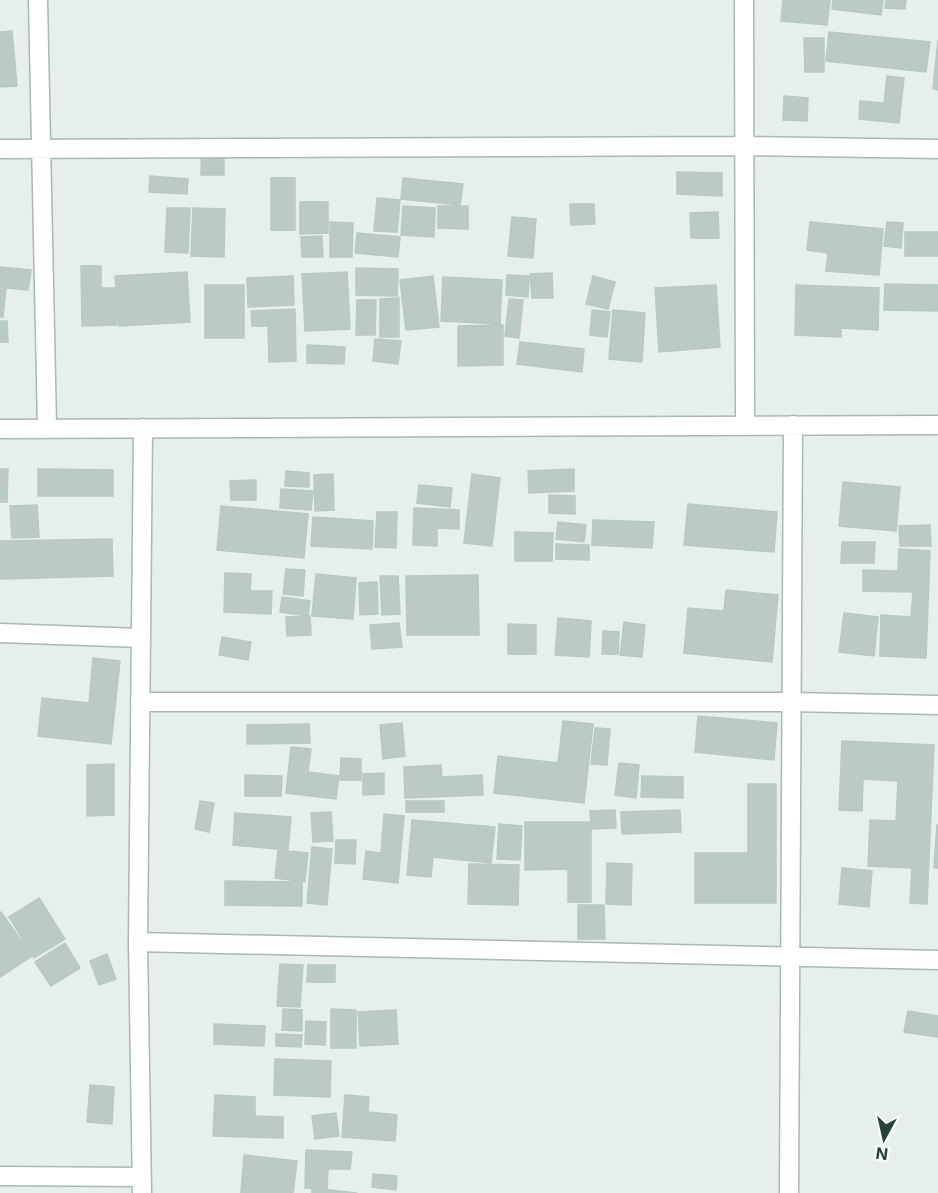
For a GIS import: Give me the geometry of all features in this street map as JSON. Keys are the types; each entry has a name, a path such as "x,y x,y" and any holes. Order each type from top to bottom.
{"street":[{"path":"38,0 47,427"},
{"path":"744,0 745,425"},
{"path":"0,149 744,146 938,149"},
{"path":"789,1193 793,425"},
{"path":"0,429 938,425"},
{"path":"0,1176 142,1185 138,942 143,428"},
{"path":"0,633 141,638"},
{"path":"140,702 792,702 938,705"},
{"path":"138,942 938,960"}],"building":[{"path":"783,0 830,0 827,25 781,21"},
{"path":"833,0 883,0 881,15 832,9"},
{"path":"886,0 906,0 905,9 885,8"},
{"path":"12,31 17,86 0,87 0,32"},
{"path":"829,32 930,42 926,72 826,61"},
{"path":"804,38 824,38 824,72 805,72"},
{"path":"938,40 938,90 933,89"},
{"path":"887,76 904,78 899,123 859,119 860,101 884,103"},
{"path":"784,96 808,98 807,121 783,120"},
{"path":"202,139 224,140 224,175 201,175"},
{"path":"677,172 722,173 722,196 677,194"},
{"path":"150,176 188,179 187,194 149,192"},
{"path":"271,178 295,178 295,230 271,230"},
{"path":"403,178 463,184 460,205 401,199"},
{"path":"377,198 400,200 397,232 374,231"},
{"path":"300,202 328,202 328,233 300,234"},
{"path":"570,204 594,204 595,224 571,225"},
{"path":"403,206 435,208 434,237 401,235"},
{"path":"438,206 468,206 468,229 438,228"},
{"path":"167,208 190,208 188,253 165,252"},
{"path":"193,208 225,209 224,257 191,256"},
{"path":"718,212 719,238 691,238 690,213"},
{"path":"512,217 536,219 533,258 508,256"},
{"path":"330,222 353,223 352,257 330,257"},
{"path":"810,222 883,229 879,275 826,271 828,253 807,250"},
{"path":"887,222 903,223 901,248 884,246"},
{"path":"905,232 938,232 938,256 905,256"},
{"path":"357,233 400,237 398,257 355,253"},
{"path":"322,236 323,257 302,257 301,237"},
{"path":"81,266 101,266 101,288 116,288 117,325 82,326"},
{"path":"0,267 31,270 28,290 6,288 3,317 0,317"},
{"path":"356,268 398,269 397,296 356,295"},
{"path":"187,272 190,322 119,326 115,276"},
{"path":"347,272 350,329 305,331 302,274"},
{"path":"552,273 553,298 532,298 530,274"},
{"path":"507,275 529,276 528,297 506,295"},
{"path":"293,276 294,305 248,307 247,278"},
{"path":"433,276 439,327 406,330 400,280"},
{"path":"593,276 615,282 608,309 586,304"},
{"path":"443,277 502,280 500,324 441,321"},
{"path":"885,284 938,285 938,311 884,310"},
{"path":"205,285 244,285 244,338 205,338"},
{"path":"716,285 720,347 659,352 655,288"},
{"path":"796,285 879,288 878,330 841,328 841,337 795,335"},
{"path":"399,298 399,337 380,337 380,299"},
{"path":"509,299 523,300 519,338 505,336"},
{"path":"357,300 376,300 375,335 356,335"},
{"path":"295,309 296,361 269,362 268,326 252,326 251,311"},
{"path":"592,310 610,312 607,337 590,335"},
{"path":"613,310 645,313 642,362 609,359"},
{"path":"0,321 7,321 8,342 0,342"},
{"path":"503,325 503,365 458,366 458,326"},
{"path":"375,339 401,341 398,364 373,361"},
{"path":"520,342 584,349 582,372 517,364"},
{"path":"307,345 345,347 344,364 307,363"},
{"path":"0,469 8,469 7,502 0,502"},
{"path":"38,469 113,470 113,496 38,496"},
{"path":"574,469 574,491 529,493 528,471"},
{"path":"286,471 309,473 309,487 285,486"},
{"path":"333,474 334,510 315,511 314,475"},
{"path":"472,474 500,478 492,546 464,543"},
{"path":"256,480 256,500 231,500 230,481"},
{"path":"843,482 900,487 896,531 839,526"},
{"path":"419,485 452,488 450,507 417,503"},
{"path":"281,489 313,491 311,510 280,508"},
{"path":"549,495 575,496 575,514 549,513"},
{"path":"688,504 777,512 774,552 684,545"},
{"path":"37,505 39,537 12,538 10,506"},
{"path":"221,506 308,514 304,558 217,550"},
{"path":"414,508 459,510 459,529 437,528 437,546 413,545"},
{"path":"377,512 397,512 396,548 375,547"},
{"path":"313,517 373,521 372,549 311,546"},
{"path":"593,520 654,522 652,548 592,545"},
{"path":"558,522 586,525 584,542 556,539"},
{"path":"930,525 931,546 900,546 899,526"},
{"path":"515,532 553,533 552,561 515,561"},
{"path":"112,539 113,576 0,579 0,541"},
{"path":"842,542 875,542 874,563 841,563"},
{"path":"556,544 589,545 589,560 556,559"},
{"path":"899,549 930,551 926,658 880,656 881,615 911,617 913,592 863,591 863,570 898,571"},
{"path":"286,569 305,570 303,596 283,594"},
{"path":"225,573 251,574 250,591 272,591 271,614 224,612"},
{"path":"316,574 356,578 353,619 312,616"},
{"path":"478,575 479,635 407,635 406,576"},
{"path":"380,576 398,576 400,614 382,615"},
{"path":"377,582 378,614 360,615 359,583"},
{"path":"726,590 778,595 772,662 684,653 688,608 724,611"},
{"path":"282,597 310,601 308,616 280,612"},
{"path":"844,613 878,617 874,656 839,652"},
{"path":"310,616 311,635 287,636 286,617"},
{"path":"558,618 591,621 589,657 555,655"},
{"path":"624,622 645,625 642,657 620,655"},
{"path":"399,623 402,647 372,649 370,625"},
{"path":"508,624 536,625 536,654 508,654"},
{"path":"603,631 619,632 618,654 602,654"},
{"path":"222,637 251,642 248,660 219,655"},
{"path":"93,658 120,661 111,744 38,736 42,698 89,703"},
{"path":"698,716 777,723 774,760 695,752"},
{"path":"563,721 593,724 584,803 494,793 498,756 558,763"},
{"path":"402,723 405,756 383,759 380,725"},
{"path":"309,724 310,743 247,744 247,725"},
{"path":"595,728 610,729 607,765 591,764"},
{"path":"842,741 934,745 927,904 910,903 912,868 868,866 870,820 896,821 898,781 863,779 862,811 839,810"},
{"path":"291,747 311,749 308,772 339,776 336,799 286,793"},
{"path":"341,758 361,759 361,780 340,780"},
{"path":"619,763 639,765 636,798 615,795"},
{"path":"114,764 114,815 87,816 87,765"},
{"path":"441,765 442,777 482,775 483,795 405,798 404,767"},
{"path":"384,773 384,794 363,795 363,774"},
{"path":"245,775 282,776 281,796 245,796"},
{"path":"642,776 683,777 683,798 641,797"},
{"path":"748,784 776,784 776,903 695,903 695,853 748,853"},
{"path":"200,801 214,803 209,832 195,829"},
{"path":"406,801 444,801 444,812 406,812"},
{"path":"615,810 616,828 591,829 590,811"},
{"path":"680,810 681,832 622,834 621,812"},
{"path":"331,812 333,841 313,842 311,813"},
{"path":"235,813 291,817 288,850 233,845"},
{"path":"384,814 404,816 398,883 363,879 366,851 381,853"},
{"path":"412,820 495,827 491,863 433,857 431,877 407,875"},
{"path":"525,822 591,822 591,902 568,902 568,869 525,870"},
{"path":"499,824 522,826 520,860 497,859"},
{"path":"937,825 938,868 934,868"},
{"path":"336,840 356,840 355,864 335,863"},
{"path":"312,847 332,849 327,905 307,903"},
{"path":"278,850 308,853 305,882 275,878"},
{"path":"607,863 632,864 631,905 606,904"},
{"path":"469,864 519,865 518,905 468,904"},
{"path":"842,868 872,871 869,907 839,904"},
{"path":"225,881 302,882 302,906 225,905"},
{"path":"39,898 65,939 34,958 9,917"},
{"path":"578,905 604,905 605,939 578,939"},
{"path":"0,913 32,956 0,977"},
{"path":"65,943 80,968 51,986 35,962"},
{"path":"107,954 116,979 99,985 90,961"},
{"path":"280,964 303,965 300,1007 277,1006"},
{"path":"308,965 335,965 335,982 307,982"},
{"path":"283,1009 302,1010 302,1031 282,1030"},
{"path":"331,1009 356,1010 356,1048 331,1048"},
{"path":"396,1010 398,1044 360,1046 358,1012"},
{"path":"908,1011 938,1016 938,1037 904,1032"},
{"path":"306,1021 326,1022 325,1045 305,1044"},
{"path":"214,1024 265,1026 264,1046 214,1044"},
{"path":"276,1034 302,1035 301,1047 276,1046"},
{"path":"275,1059 331,1061 330,1097 274,1095"},
{"path":"90,1085 114,1087 112,1124 87,1122"},
{"path":"215,1095 255,1097 255,1116 283,1117 283,1138 213,1136"},
{"path":"345,1095 369,1097 368,1112 397,1115 395,1141 342,1137"},
{"path":"336,1113 339,1136 315,1139 312,1116"},
{"path":"306,1150 352,1152 350,1169 328,1169 327,1189 305,1188"},
{"path":"244,1155 297,1161 293,1193 241,1193"},
{"path":"373,1174 397,1176 396,1190 372,1187"},
{"path":"312,1188 357,1193 312,1193"}]}
